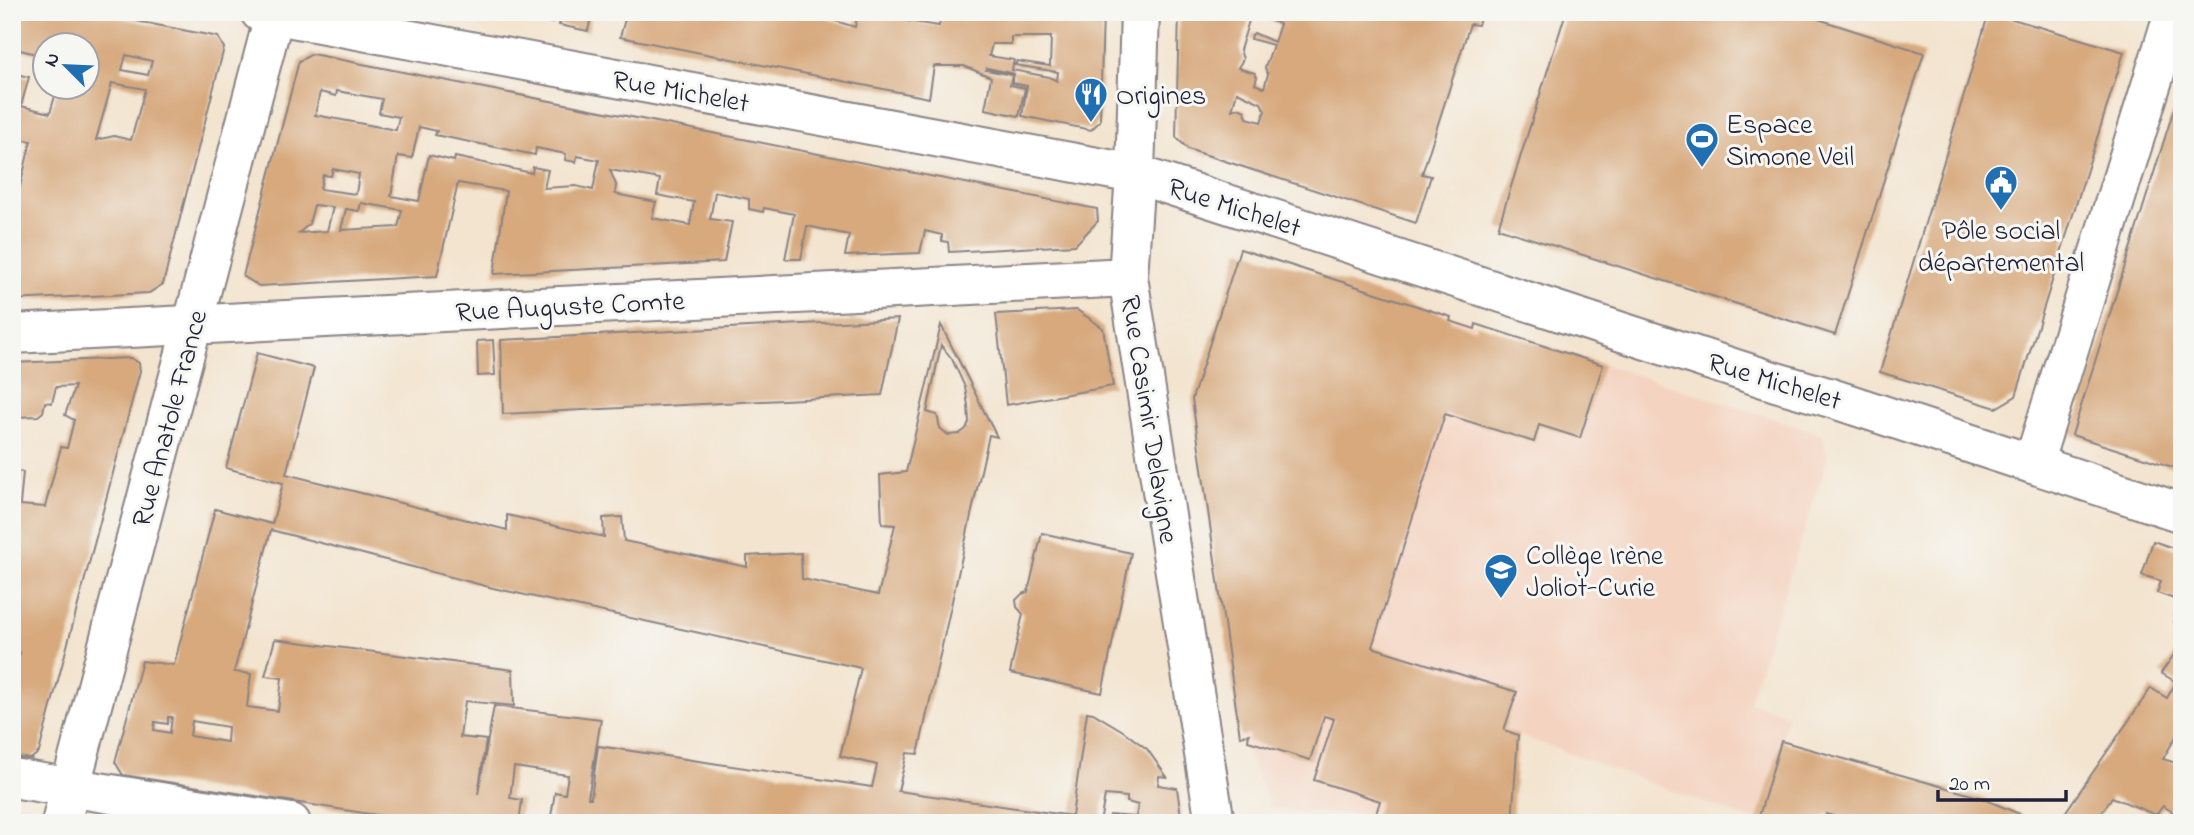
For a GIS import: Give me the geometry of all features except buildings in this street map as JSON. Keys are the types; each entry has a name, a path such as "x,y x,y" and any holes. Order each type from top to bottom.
{"street":[{"name":"Rue Casimir Delavigne","path":"1140,12 1135,174 1128,277 1215,823"},
{"path":"2034,464 2174,12"},
{"name":"Rue Michelet","path":"270,13 1135,174 2182,513"},
{"name":"Rue Anatole France","path":"66,806 193,324 270,13"},
{"name":"Rue Auguste Comte","path":"12,334 1128,277"},
{"path":"12,778 66,806 291,823"}],"shaded area":[{"name":"Collège Irène Joliot-Curie","path":"1240,249 1822,434 1828,457 1749,702 1788,715 1757,822 1519,735 1517,758 1417,754 1412,818 1272,809 1240,736 1192,399"}],"place":[{"name":"Origines","path":"1091,124"},
{"name":"Espace Simone Veil","path":"1702,169"},
{"name":"Pôle social départemental","path":"2001,212"},
{"name":"Collège Irène Joliot-Curie","path":"1501,600"}]}
